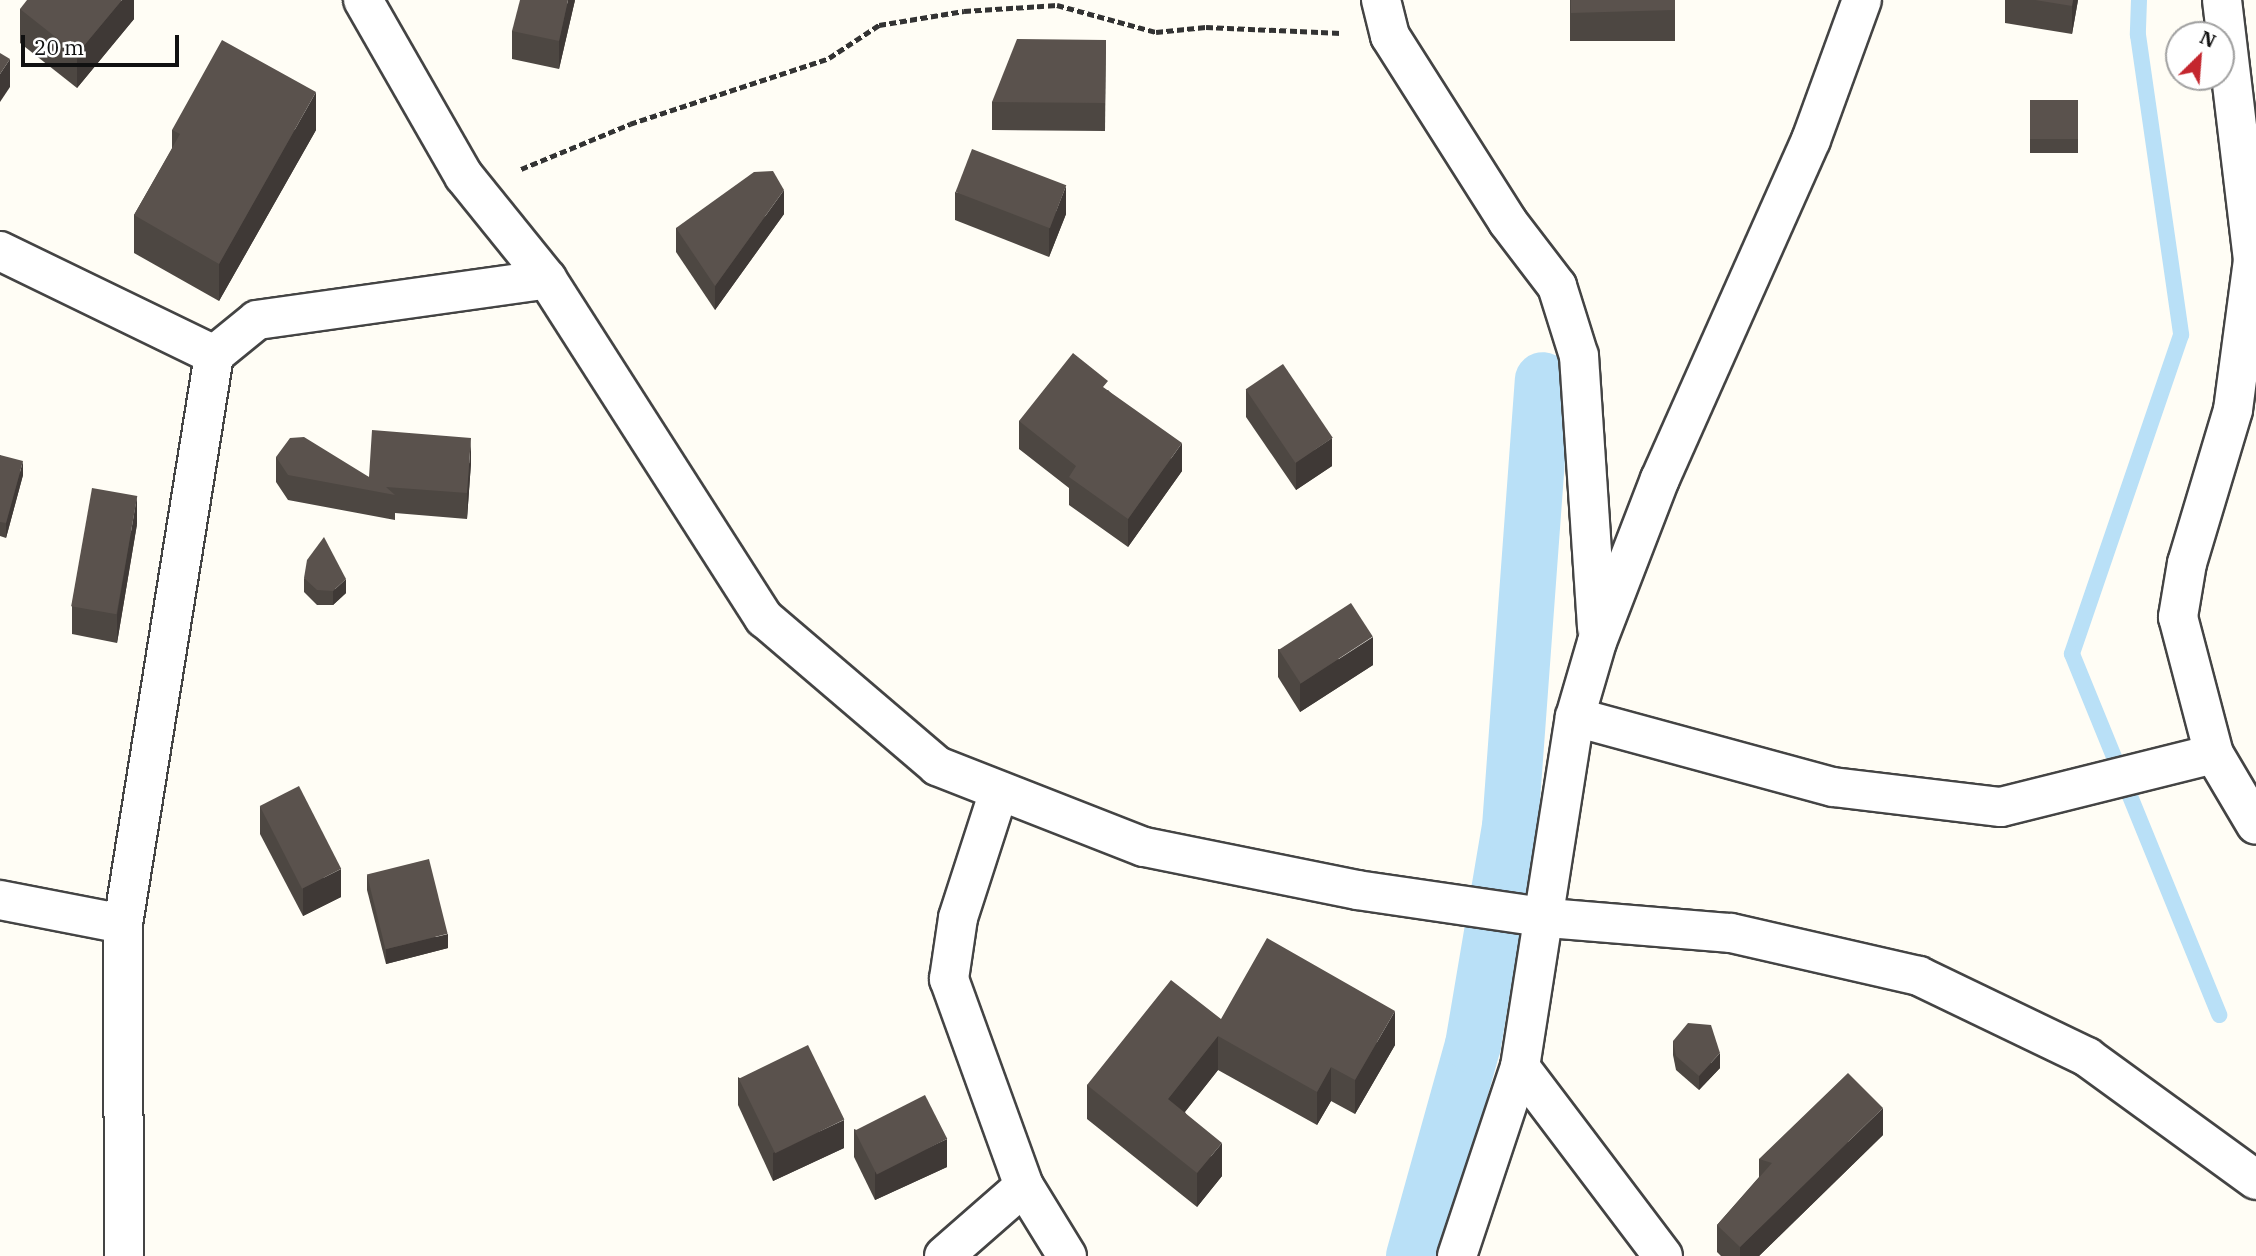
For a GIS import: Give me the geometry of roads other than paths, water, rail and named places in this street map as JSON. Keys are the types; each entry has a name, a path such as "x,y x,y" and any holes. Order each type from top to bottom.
{"street":[{"path":"362,0 464,176 547,279 764,618 937,766 998,794 1144,847 1356,890 1548,918 1731,933 1919,976 2087,1057 2256,1180"},
{"path":"1457,1256 1520,1067 1548,918 1575,717 1597,642 1660,479 1811,139 1862,0"},
{"path":"2222,0 2253,260 2233,410 2187,563 2178,617 2214,754 2256,825"},
{"path":"1385,18 1508,222 1557,286 1579,356 1597,642"},
{"path":"0,251 214,355"},
{"path":"124,1256 123,924 214,355 257,320 547,279"},
{"path":"1575,717 1833,787 2001,807 2100,780 2214,754"},
{"path":"998,794 958,918 949,979 1024,1186 1067,1256"},
{"path":"0,901 123,924"},
{"path":"1520,1067 1663,1256"},
{"path":"944,1256 1024,1186"}],"waterway":[{"path":"2139,0 2138,35 2181,335 2072,654 2219,1015"},
{"path":"1414,1256 1473,1045 1510,827 1543,380"}]}
